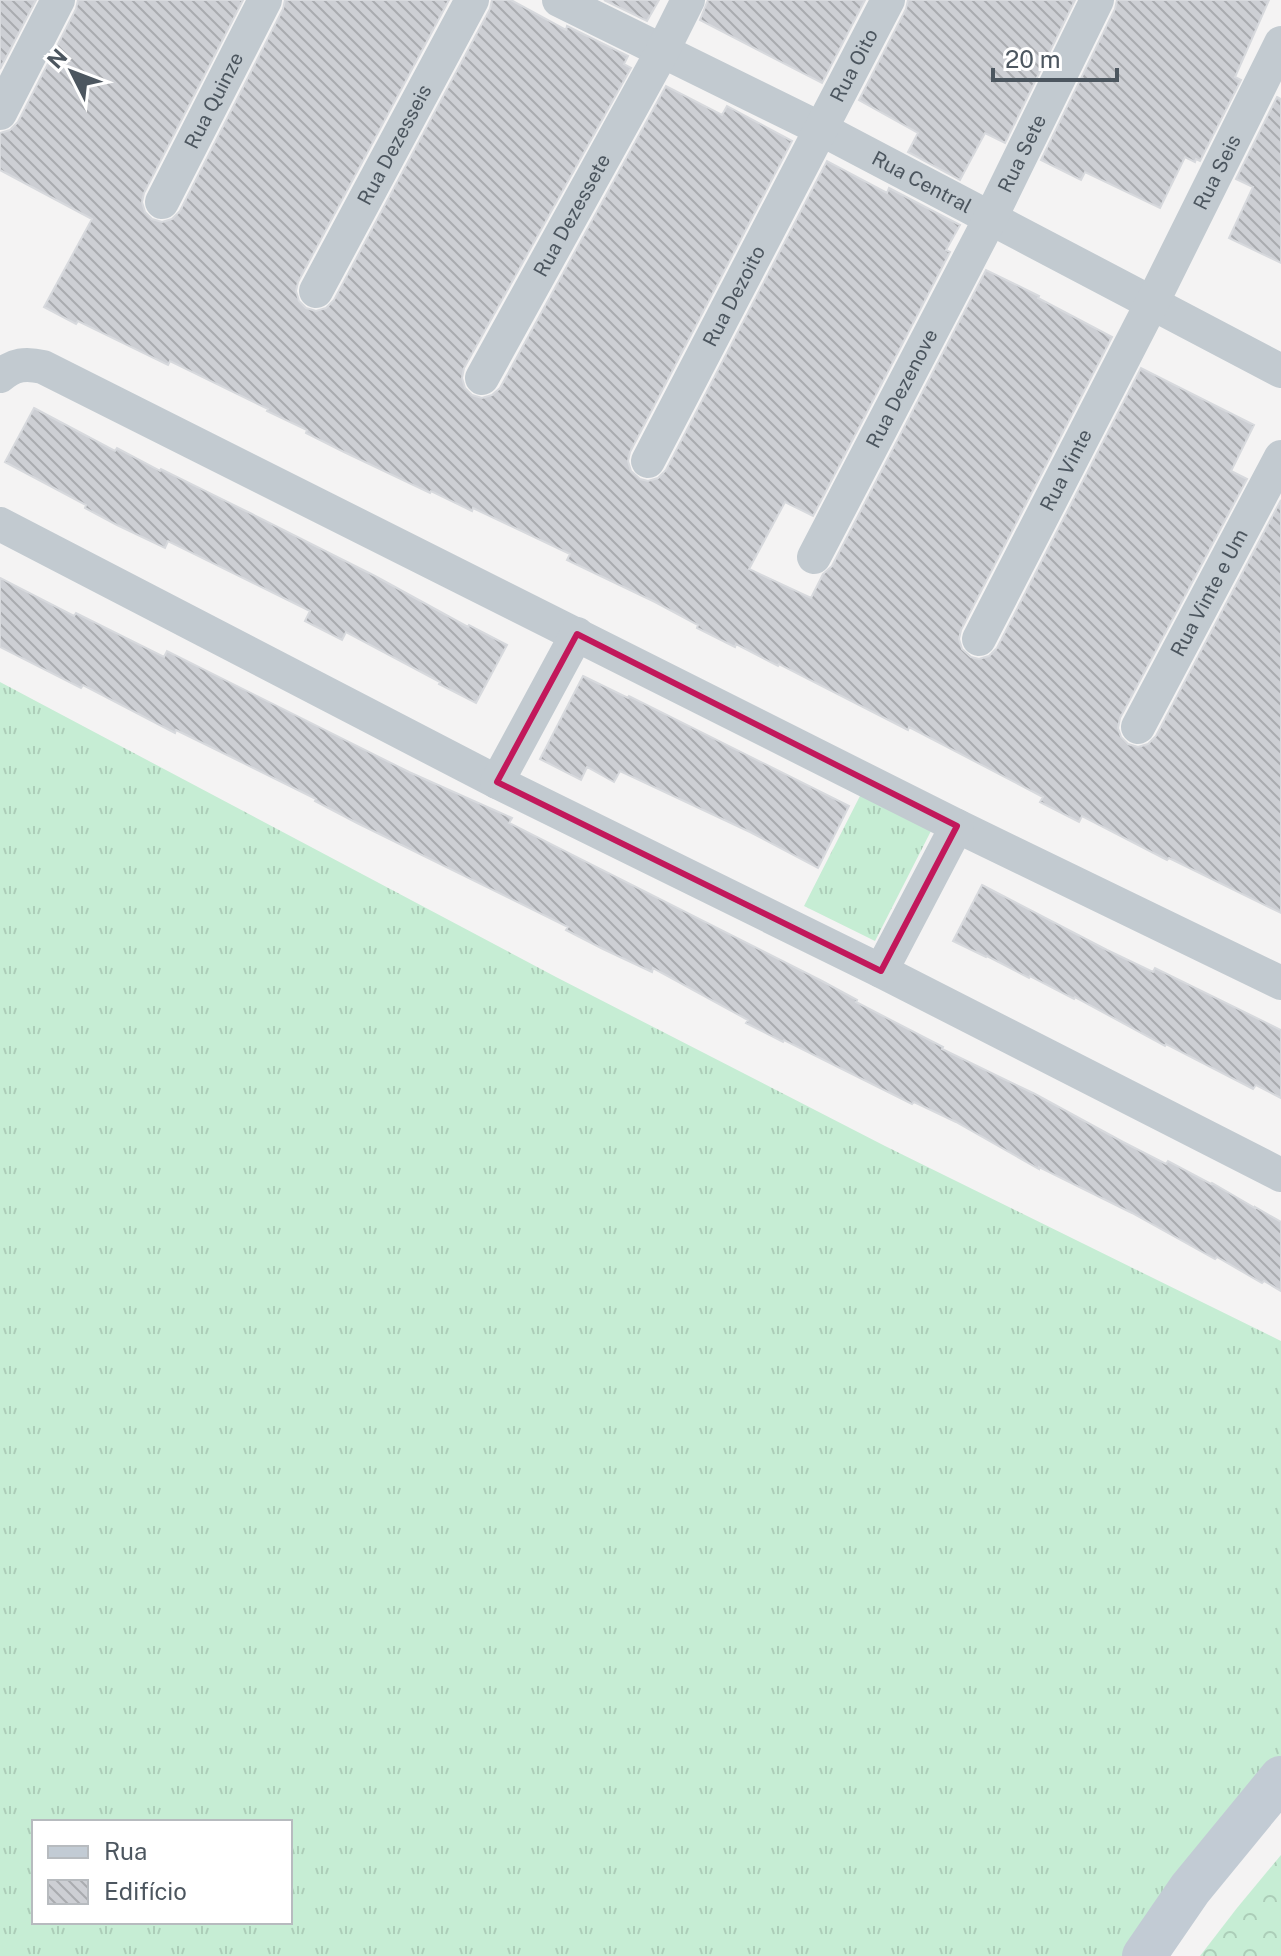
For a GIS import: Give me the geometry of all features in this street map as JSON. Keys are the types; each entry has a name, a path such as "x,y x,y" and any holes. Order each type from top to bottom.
{"main road":[{"path":"1144,1956 1190,1889 1281,1778"}],"street":[{"path":"0,113 58,0"},
{"name":"Rua Quinze","path":"162,202 265,0"},
{"name":"Rua Dezesseis","path":"316,291 472,0"},
{"name":"Rua Central","path":"559,0 821,129 1281,371"},
{"name":"Rua Dezessete","path":"482,378 688,0"},
{"name":"Rua Oito","path":"821,129 888,0"},
{"name":"Rua Sete","path":"990,219 1097,0"},
{"name":"Rua Seis","path":"1152,303 1281,43"},
{"name":"Rua Dezoito","path":"648,461 821,129"},
{"name":"Rua Dezenove","path":"814,557 990,219"},
{"name":"Rua Vinte","path":"979,639 1152,303"},
{"path":"0,376 22,364 43,367 957,826 1281,983"},
{"name":"Rua Vinte e Um","path":"1138,727 1281,457"},
{"path":"0,524 497,782 881,971 1281,1175"},
{"path":"497,782 577,634"},
{"path":"881,971 957,826"}],"highlighted area":[{"path":"577,634 957,826 881,971 497,782"}],"green space":[{"path":"0,682 556,977 885,1146 1281,1341 1281,1758 1129,1956 0,1956"},
{"path":"861,794 932,829 875,941 804,906"},
{"path":"1281,1855 1281,1956 1200,1956 1237,1908"}],"building":[{"path":"0,0 36,0 0,69"},
{"path":"78,0 243,0 144,193 142,202 145,212 152,219 162,222 172,219 180,211 285,0 449,0 298,282 296,291 299,301 306,308 316,311 326,308 334,300 490,9 492,0 511,0 566,30 567,26 628,56 624,64 631,68 464,368 462,378 465,388 472,395 482,398 500,388 666,86 722,115 727,106 792,141 630,452 628,461 631,471 640,479 648,481 658,478 666,470 827,161 887,193 889,188 960,225 946,250 950,252 813,516 785,502 749,569 811,598 823,574 832,566 986,270 1112,337 961,630 959,639 962,649 971,657 979,659 989,656 997,648 1141,368 1254,425 1231,471 1247,479 1120,718 1118,728 1128,744 1138,747 1148,744 1156,736 1281,500 1281,913 1082,816 1079,822 1040,802 1043,797 909,727 908,730 736,644 735,647 655,602 567,560 570,554 344,452 268,409 170,361 168,365 44,307 92,219 0,170 0,133 10,130 18,122"},
{"path":"604,0 659,0 647,21"},
{"path":"708,0 865,0 822,83 700,20"},
{"path":"908,0 1075,0 1005,143 985,133 960,180 908,152 918,133 859,100"},
{"path":"1117,0 1269,0 1235,77 1241,80 1200,161 1185,157 1160,208 1085,172 1081,180 1041,160"},
{"path":"1277,97 1281,99 1281,263 1229,238 1253,187 1236,179"},
{"path":"34,408 115,451 117,448 252,514 507,645 476,703 346,632 342,640 305,621 310,611 168,541 165,548 117,525 5,462"},
{"path":"0,578 164,657 167,651 409,772 512,818 509,823 822,981 942,1049 1035,1094 1166,1164 1168,1161 1212,1183 1281,1222 1281,1291 1132,1213 1039,1169 956,1122 914,1102 912,1104 746,1023 748,1020 653,968 652,972 603,949 566,930 568,927 357,823 316,799 0,647"},
{"path":"583,676 849,806 818,868 750,832 620,771 614,782 587,767 581,780 540,759"},
{"path":"982,885 1107,950 1153,972 1155,968 1281,1030 1281,1098 1256,1085 1253,1089 1075,997 953,941"}]}
